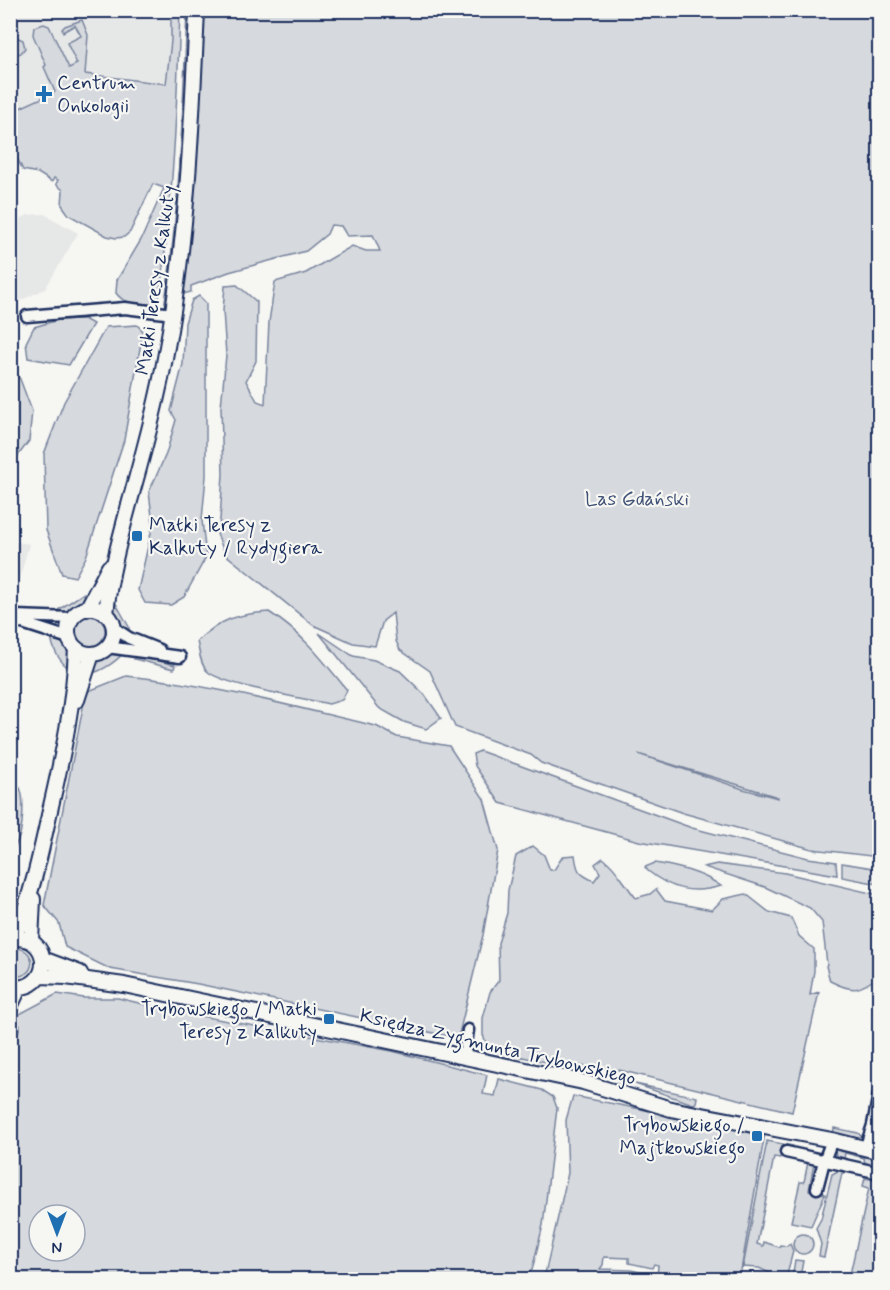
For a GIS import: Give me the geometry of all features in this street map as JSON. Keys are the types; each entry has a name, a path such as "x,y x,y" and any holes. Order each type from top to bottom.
{"street":[{"name":"Matki Teresy z Kalkuty","path":"106,614 118,549 156,402 173,314 189,178 197,10"},
{"path":"27,316 125,308 173,314"},
{"name":"Matki Teresy z Kalkuty","path":"87,609 118,549"},
{"path":"31,941 35,882 69,724 74,679 69,625 72,618 79,611 96,609 106,614 114,628 135,640 177,656 107,647"},
{"path":"10,617 72,618"},
{"path":"10,617 72,643 86,653 92,654 107,647 114,628"},
{"path":"69,724 92,654"},
{"path":"10,1007 15,988 34,983 43,969 40,949 26,939 12,938 35,882"},
{"name":"Księdza Zygmunta Trybowskiego","path":"43,959 107,981 583,1082 671,1109 832,1140 879,1152"},
{"name":"Księdza Zygmunta Trybowskiego","path":"40,976 107,981"},
{"path":"464,1057 468,1030"},
{"path":"865,1149 873,1125 879,1089"},
{"path":"817,1188 832,1140"},
{"path":"786,1152 879,1173"}],"shaded area":[{"name":"Centrum Onkologii","path":"11,11 171,11 171,41 166,84 85,75 30,161 11,170"},
{"path":"44,214 78,233 45,289 11,305 11,220 13,222 28,215"},
{"path":"10,541 29,544 19,581 11,579"}],"green space":[{"path":"171,11 180,11 174,154 159,297 153,305 123,300 116,293 117,280 141,240 164,188 153,184 130,232 124,237 107,236 69,215 62,205 63,190 56,184 58,180 54,178 52,182 38,173 23,170 11,146 11,68 16,80 12,83 20,108 55,92 33,35 34,27 44,24 49,26 69,68 77,64 67,43 81,36 75,25 63,32 62,29 82,20 88,35 85,74 166,84 171,41"},
{"path":"187,11 190,11 184,168 169,296 165,301 177,193"},
{"name":"Las Gdański","path":"203,11 879,11 879,857 812,849 683,813 541,763 531,755 455,727 430,671 400,650 396,641 393,613 383,621 375,646 353,643 313,625 225,554 217,534 223,474 221,407 226,355 223,310 225,286 237,285 257,302 256,361 246,381 257,401 265,404 269,322 275,282 306,273 352,246 366,251 380,251 373,235 347,236 341,226 331,225 327,234 306,251 229,272 191,286 191,292 183,294 196,168","holes":["638,754 778,797 743,789"]},
{"path":"16,37 23,40 25,48 21,53 11,57 11,39"},
{"path":"199,296 206,303 206,476 202,520 206,557 184,597 171,605 145,603 138,590 153,524 149,492 166,454 176,420 171,411 183,364 185,323 192,300"},
{"path":"84,319 93,324 69,365 28,358 26,343 34,327 58,320"},
{"path":"137,325 143,331 124,440 86,557 75,577 62,574 46,530 44,454 64,402 106,327"},
{"path":"10,365 20,379 32,411 29,441 11,465"},
{"path":"84,593 88,593 83,602 71,611 55,612"},
{"path":"114,600 129,627 129,633 116,619"},
{"path":"269,612 302,638 329,667 347,690 342,700 329,704 284,695 229,681 207,671 201,661 197,641 214,627 230,619"},
{"path":"90,616 101,620 105,631 101,642 90,646 79,642 75,631 79,620"},
{"path":"319,633 353,656 374,660 400,671 425,695 441,718 426,729 404,722 379,708"},
{"path":"51,635 66,648 70,658 70,669 57,654"},
{"path":"115,652 123,653 108,666 91,673 96,661"},
{"path":"135,655 175,665 174,669 134,659"},
{"path":"126,676 252,697 376,726 397,737 449,746 484,799 498,850 483,935 458,1038 198,984 110,969 65,947 59,923 44,905 86,692"},
{"path":"480,751 692,828 808,858 836,862 837,875 639,841 500,803 475,766 473,754"},
{"path":"20,788 23,807 22,823 11,861 11,804"},
{"path":"533,846 544,855 550,870 554,870 563,856 575,855 580,872 594,881 600,873 595,864 603,858 636,898 650,894 656,889 665,901 712,910 723,899 746,894 769,912 791,918 799,936 814,949 814,971 810,995 819,992 792,1112 615,1069 556,1064 489,1050 483,1035 483,1018 490,992 499,980 498,943 507,913 508,890 516,856"},
{"path":"655,863 681,868 721,886 701,890 682,889 665,882 645,867"},
{"path":"842,863 879,869 879,884 842,877"},
{"path":"717,864 785,873 879,895 879,976 856,989 830,981 826,966 822,922 810,908 765,887 704,867"},
{"path":"16,948 29,954 31,960 29,970 18,976 10,975 11,950"},
{"path":"57,994 84,998 118,998 168,1010 392,1051 487,1075 483,1094 495,1096 499,1079 542,1090 553,1097 557,1108 543,1225 532,1270 521,1280 11,1279 10,1058 20,1026 14,1017"},
{"path":"635,1084 697,1097 696,1103 693,1104"},
{"path":"573,1096 765,1133 740,1276 757,1276 768,1279 657,1279 658,1265 654,1264 652,1268 629,1263 629,1258 604,1257 600,1269 631,1270 647,1274 651,1279 541,1280 545,1274 568,1173 566,1120"},
{"path":"834,1128 858,1133 864,1139 855,1140 833,1134"},
{"path":"767,1141 793,1146 788,1155 781,1154 780,1158 774,1157 757,1244 763,1246 764,1242 779,1247 790,1244 793,1251 786,1279 759,1268 743,1267"},
{"path":"835,1150 879,1161 865,1163 864,1158 845,1153 844,1158 836,1156"},
{"path":"808,1162 814,1164 809,1190 825,1194 811,1226 791,1222 800,1182 804,1182"},
{"path":"846,1171 842,1173 824,1257 819,1256 821,1244 816,1228 821,1219 832,1174"},
{"path":"865,1178 879,1181 879,1247 875,1270 879,1271 879,1279 849,1279 869,1188 863,1186"},
{"path":"799,1234 807,1234 813,1240 813,1248 807,1254 799,1254 793,1248 793,1240"},
{"path":"795,1260 803,1261 800,1277 808,1279 792,1279"}],"place":[{"name":"Centrum Onkologii","path":"44,94"},
{"name":"Matki Teresy z Kalkuty / Rydygiera","path":"137,536"},
{"name":"Trybowskiego / Matki Teresy z Kalkuty","path":"329,1019"},
{"name":"Trybowskiego / Majtkowskiego","path":"757,1136"}]}
